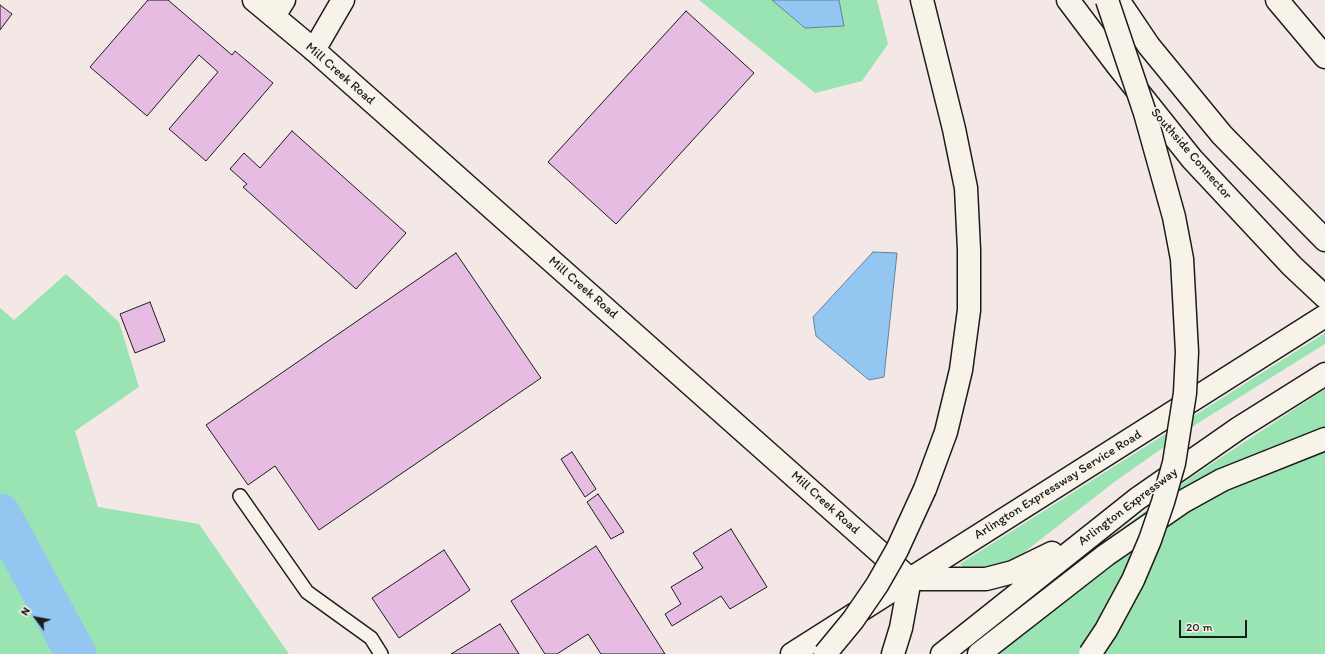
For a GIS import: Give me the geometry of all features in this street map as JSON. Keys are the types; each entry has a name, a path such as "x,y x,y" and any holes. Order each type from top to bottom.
{"main road":[{"name":"Mill Creek Road","path":"254,0 279,8 314,50 910,579"},
{"path":"314,50 344,0"},
{"path":"825,654 853,620 877,585 897,550 925,489 946,432 961,370 969,310 969,250 966,188 954,129 922,0"},
{"name":"Southside Connector","path":"1068,0 1117,65 1192,159 1274,246 1325,297"},
{"path":"1090,654 1106,630 1133,580 1164,502 1174,463 1185,393 1187,352 1182,259 1174,217 1145,113 1107,0"},
{"path":"1118,0 1149,46 1222,135 1318,232"},
{"path":"1277,0 1325,57"},
{"name":"Arlington Expressway Service Road","path":"792,654 1325,316"},
{"name":"Arlington Expressway","path":"942,654 1137,499 1239,428 1325,374"},
{"path":"979,654 1106,555 1184,501 1222,480 1325,439"},
{"path":"893,654 901,628 910,579 980,579 1013,572 1047,556 1137,499"}],"lane":[{"path":"240,496 307,592 371,638 381,654"}],"green space":[{"path":"699,0 772,0 805,28 844,26 839,0 877,0 888,44 862,81 815,93"},
{"path":"66,274 119,322 139,387 75,431 98,507 199,524 289,654 0,654 0,308 14,320"},
{"path":"1325,333 1325,344 1198,423 1113,483 1013,561 984,569 964,568 960,564"},
{"path":"1325,389 1325,429 1079,562 1079,560 1190,478"},
{"path":"1325,450 1325,654 990,654 1168,521 1229,488"}],"water":[{"path":"772,0 839,0 844,26 805,28"},
{"path":"873,252 897,253 884,377 869,380 816,336 813,317"}],"building":[{"path":"148,0 168,0 232,55 235,51 273,83 206,161 169,129 218,72 199,55 147,116 90,67"},
{"path":"0,5 12,14 0,30"},
{"path":"686,11 754,73 616,224 548,162"},
{"path":"292,131 406,233 356,289 243,187 247,184 230,169 244,153 260,168"},
{"path":"456,253 541,378 319,530 275,466 248,485 206,425"},
{"path":"150,302 165,341 135,353 120,314"},
{"path":"572,452 596,489 585,497 561,459"},
{"path":"598,494 624,532 611,539 587,502"},
{"path":"731,529 767,587 730,609 721,596 672,626 665,614 681,604 671,587 703,568 693,553"},
{"path":"596,546 665,654 601,654 588,634 557,654 545,654 511,601"},
{"path":"444,550 470,590 399,638 372,598"},
{"path":"500,624 519,654 451,654"}],"waterway":[{"path":"0,514 76,654"}]}
